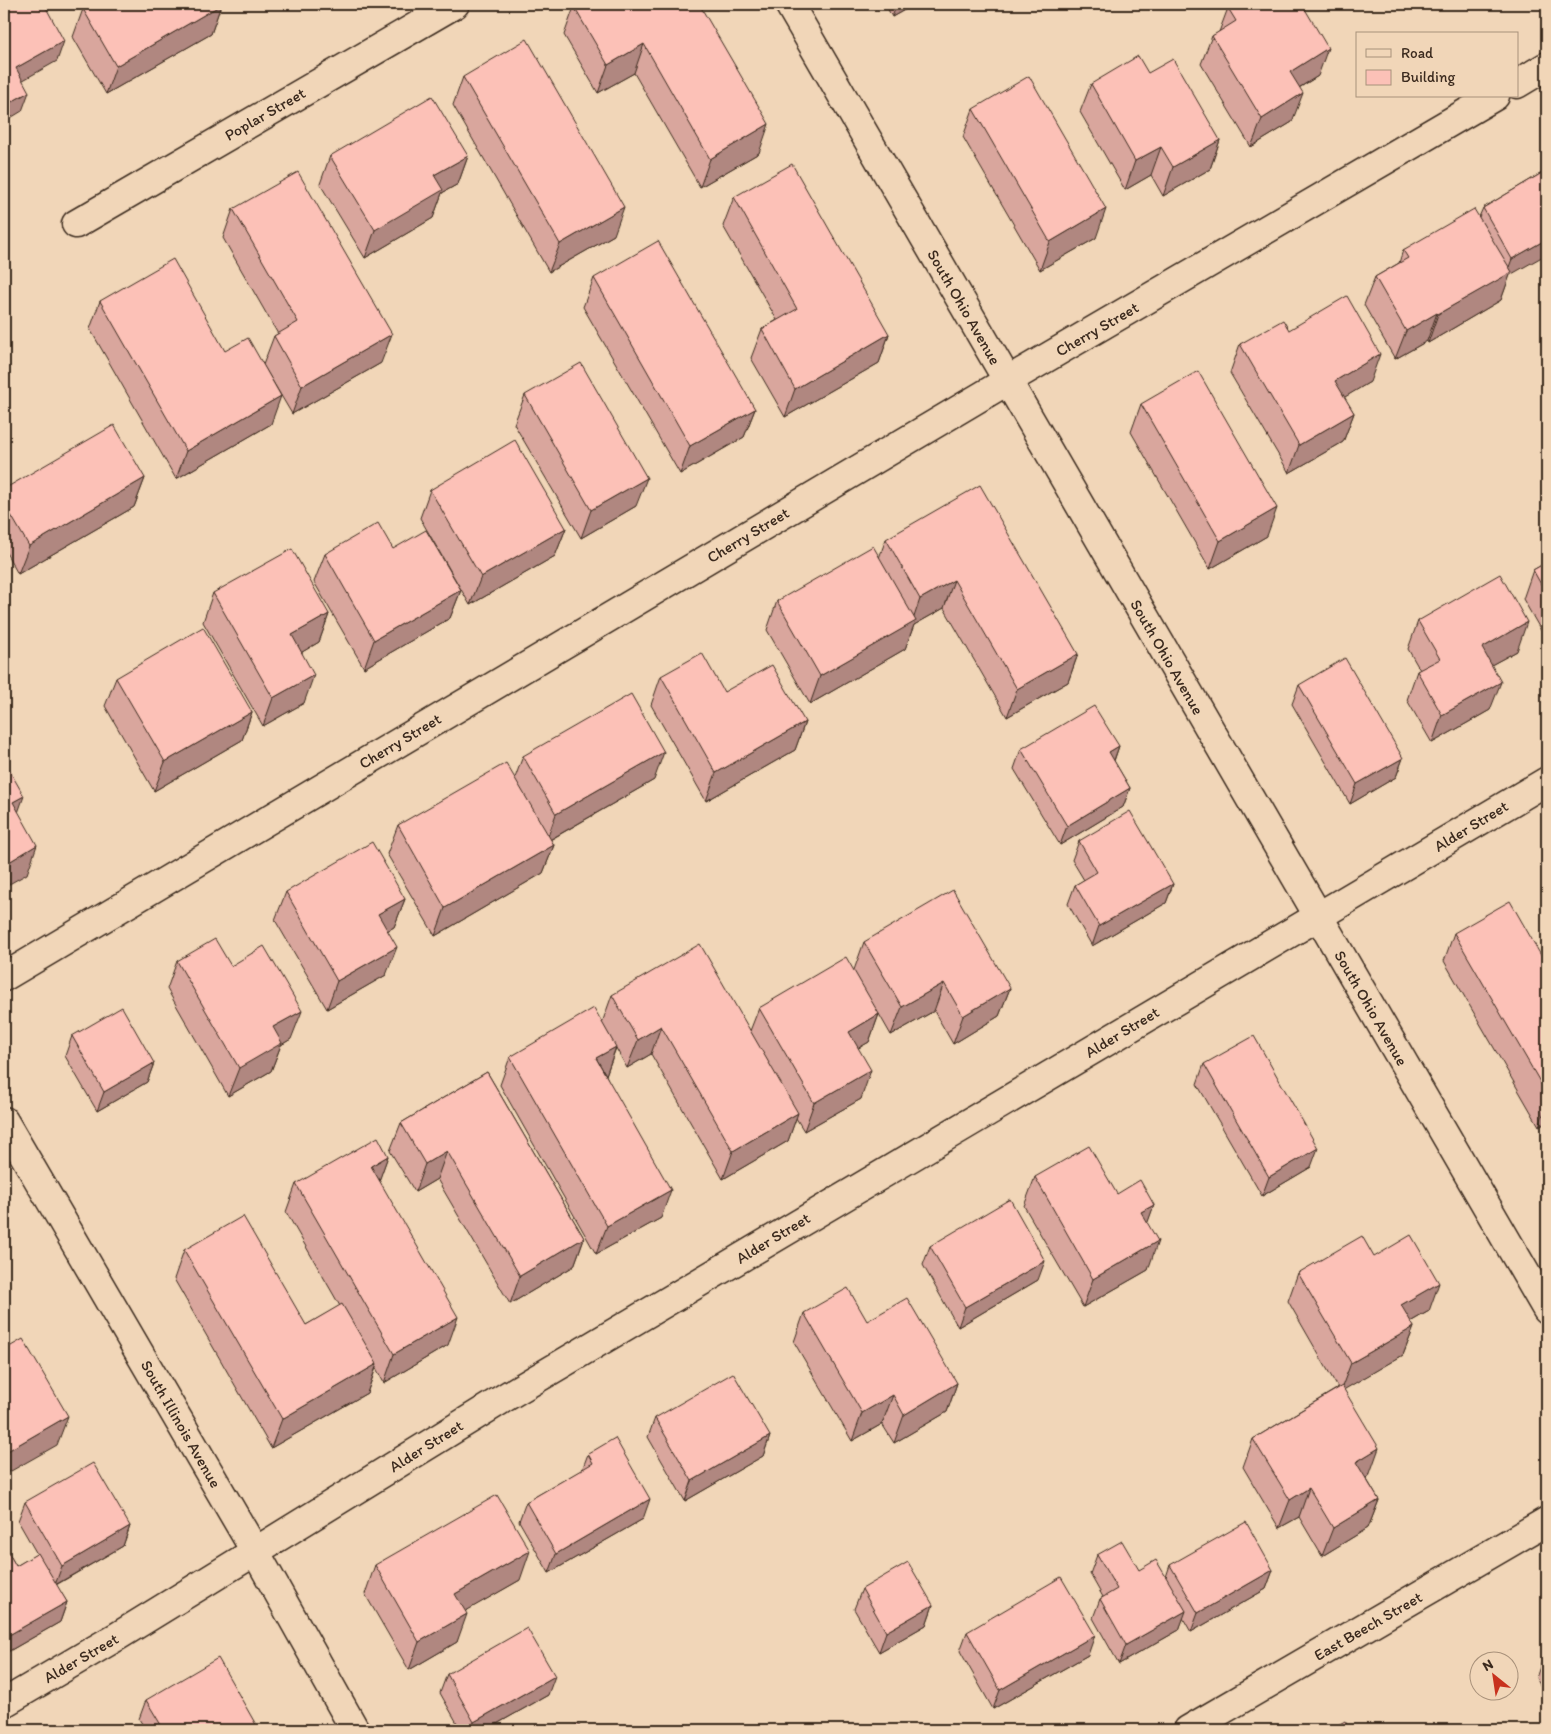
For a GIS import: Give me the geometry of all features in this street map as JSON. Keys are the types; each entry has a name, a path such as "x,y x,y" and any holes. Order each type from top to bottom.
{"street":[{"name":"Poplar Street","path":"76,224 455,4"},
{"name":"South Ohio Avenue","path":"789,4 1547,1310"},
{"path":"1518,83 1547,66"},
{"name":"Cherry Street","path":"4,977 1007,381 1493,98"},
{"name":"Alder Street","path":"4,1703 256,1552 518,1389 1547,781"},
{"name":"South Illinois Avenue","path":"4,1121 256,1552 354,1730"},
{"name":"East Beech Street","path":"1188,1730 1547,1521"}],"building":[{"path":"9,4 44,4 64,41 16,68 29,92 4,106 4,7"},
{"path":"91,4 221,5 116,66 83,9"},
{"path":"580,4 699,4 769,124 710,159 644,44 608,65 574,7"},
{"path":"1234,4 1302,4 1328,48 1290,72 1303,93 1262,119 1212,36 1236,21 1228,8"},
{"path":"527,39 624,207 560,244 463,77"},
{"path":"1138,56 1148,73 1173,59 1220,140 1173,167 1161,147 1135,161 1091,84"},
{"path":"1029,76 1106,209 1050,242 973,109"},
{"path":"432,96 468,156 434,175 443,190 375,230 330,156"},
{"path":"792,164 889,334 795,389 762,329 797,309 734,197"},
{"path":"1547,170 1547,239 1512,259 1483,208"},
{"path":"298,172 392,334 302,386 274,336 298,322 233,209"},
{"path":"1474,209 1512,272 1406,331 1375,277 1408,258 1403,250"},
{"path":"658,241 755,409 690,446 594,278"},
{"path":"173,259 225,351 248,338 281,396 186,451 100,301"},
{"path":"1347,296 1380,354 1335,381 1354,413 1299,445 1240,344 1283,320 1289,330"},
{"path":"581,363 647,478 591,510 525,395"},
{"path":"1198,371 1277,508 1220,541 1141,404"},
{"path":"114,425 145,478 29,546 4,503 4,489"},
{"path":"515,440 566,528 481,577 430,490"},
{"path":"980,485 1078,654 1017,689 954,580 920,599 886,539"},
{"path":"378,523 393,549 426,530 461,590 374,640 325,554"},
{"path":"873,546 916,621 820,676 777,601"},
{"path":"292,549 329,614 292,635 314,675 273,698 213,593"},
{"path":"1547,562 1547,595 1533,570"},
{"path":"1500,574 1527,622 1482,648 1501,682 1442,715 1417,671 1440,659 1418,621"},
{"path":"203,627 252,712 165,762 116,678"},
{"path":"702,653 724,692 772,665 805,722 716,773 661,676"},
{"path":"1345,658 1403,758 1357,784 1299,685"},
{"path":"631,694 664,752 556,814 523,756"},
{"path":"1094,706 1119,746 1109,752 1130,788 1067,826 1021,749"},
{"path":"4,761 24,796 13,802 37,845 4,865"},
{"path":"506,763 554,845 445,908 398,825"},
{"path":"1130,811 1173,884 1099,926 1075,885 1097,872 1079,841"},
{"path":"372,842 405,899 378,914 397,947 337,981 286,892"},
{"path":"953,890 1010,988 963,1016 944,983 902,1007 864,942"},
{"path":"1510,901 1547,966 1547,1094 1454,933"},
{"path":"215,939 231,966 264,946 302,1011 273,1027 282,1043 239,1068 177,961"},
{"path":"700,944 798,1113 733,1151 661,1026 638,1040 612,995"},
{"path":"846,957 879,1014 849,1032 871,1070 814,1103 759,1008"},
{"path":"122,1007 154,1063 104,1092 72,1036"},
{"path":"594,1008 616,1047 596,1058 671,1190 607,1226 510,1057"},
{"path":"1254,1036 1318,1148 1269,1177 1204,1064"},
{"path":"487,1072 584,1238 520,1276 447,1151 425,1164 401,1123"},
{"path":"378,1137 388,1156 371,1166 458,1317 394,1354 296,1184"},
{"path":"1089,1146 1117,1194 1140,1180 1154,1205 1141,1212 1158,1241 1093,1279 1035,1177"},
{"path":"1010,1199 1045,1261 965,1307 930,1246"},
{"path":"243,1216 306,1325 342,1304 377,1364 282,1419 184,1250"},
{"path":"1411,1235 1439,1283 1401,1305 1414,1327 1351,1363 1298,1273 1362,1236 1374,1257"},
{"path":"848,1288 867,1321 907,1298 957,1383 904,1415 893,1395 862,1413 804,1313"},
{"path":"23,1339 68,1416 4,1453 4,1350"},
{"path":"733,1373 770,1436 692,1481 655,1418"},
{"path":"1342,1386 1379,1448 1356,1462 1379,1500 1333,1528 1309,1488 1290,1500 1253,1439"},
{"path":"615,1438 650,1499 556,1554 526,1502 593,1463 588,1454"},
{"path":"93,1463 130,1526 62,1566 25,1502"},
{"path":"497,1495 530,1551 455,1594 467,1614 419,1642 375,1565"},
{"path":"1246,1522 1273,1570 1198,1613 1170,1565"},
{"path":"1122,1541 1139,1570 1156,1560 1186,1611 1126,1645 1100,1599 1117,1589 1097,1555"},
{"path":"4,1545 16,1566 38,1553 67,1602 9,1635 4,1626"},
{"path":"908,1562 933,1605 886,1632 862,1589"},
{"path":"1061,1577 1095,1635 1000,1690 967,1632"},
{"path":"527,1628 555,1676 474,1722 447,1674"},
{"path":"1547,1656 1547,1665 1543,1658"},
{"path":"218,1658 259,1730 164,1730 146,1700"},
{"path":"1345,1721 1350,1730 1329,1730"},
{"path":"578,1724 582,1730 566,1730"}]}
